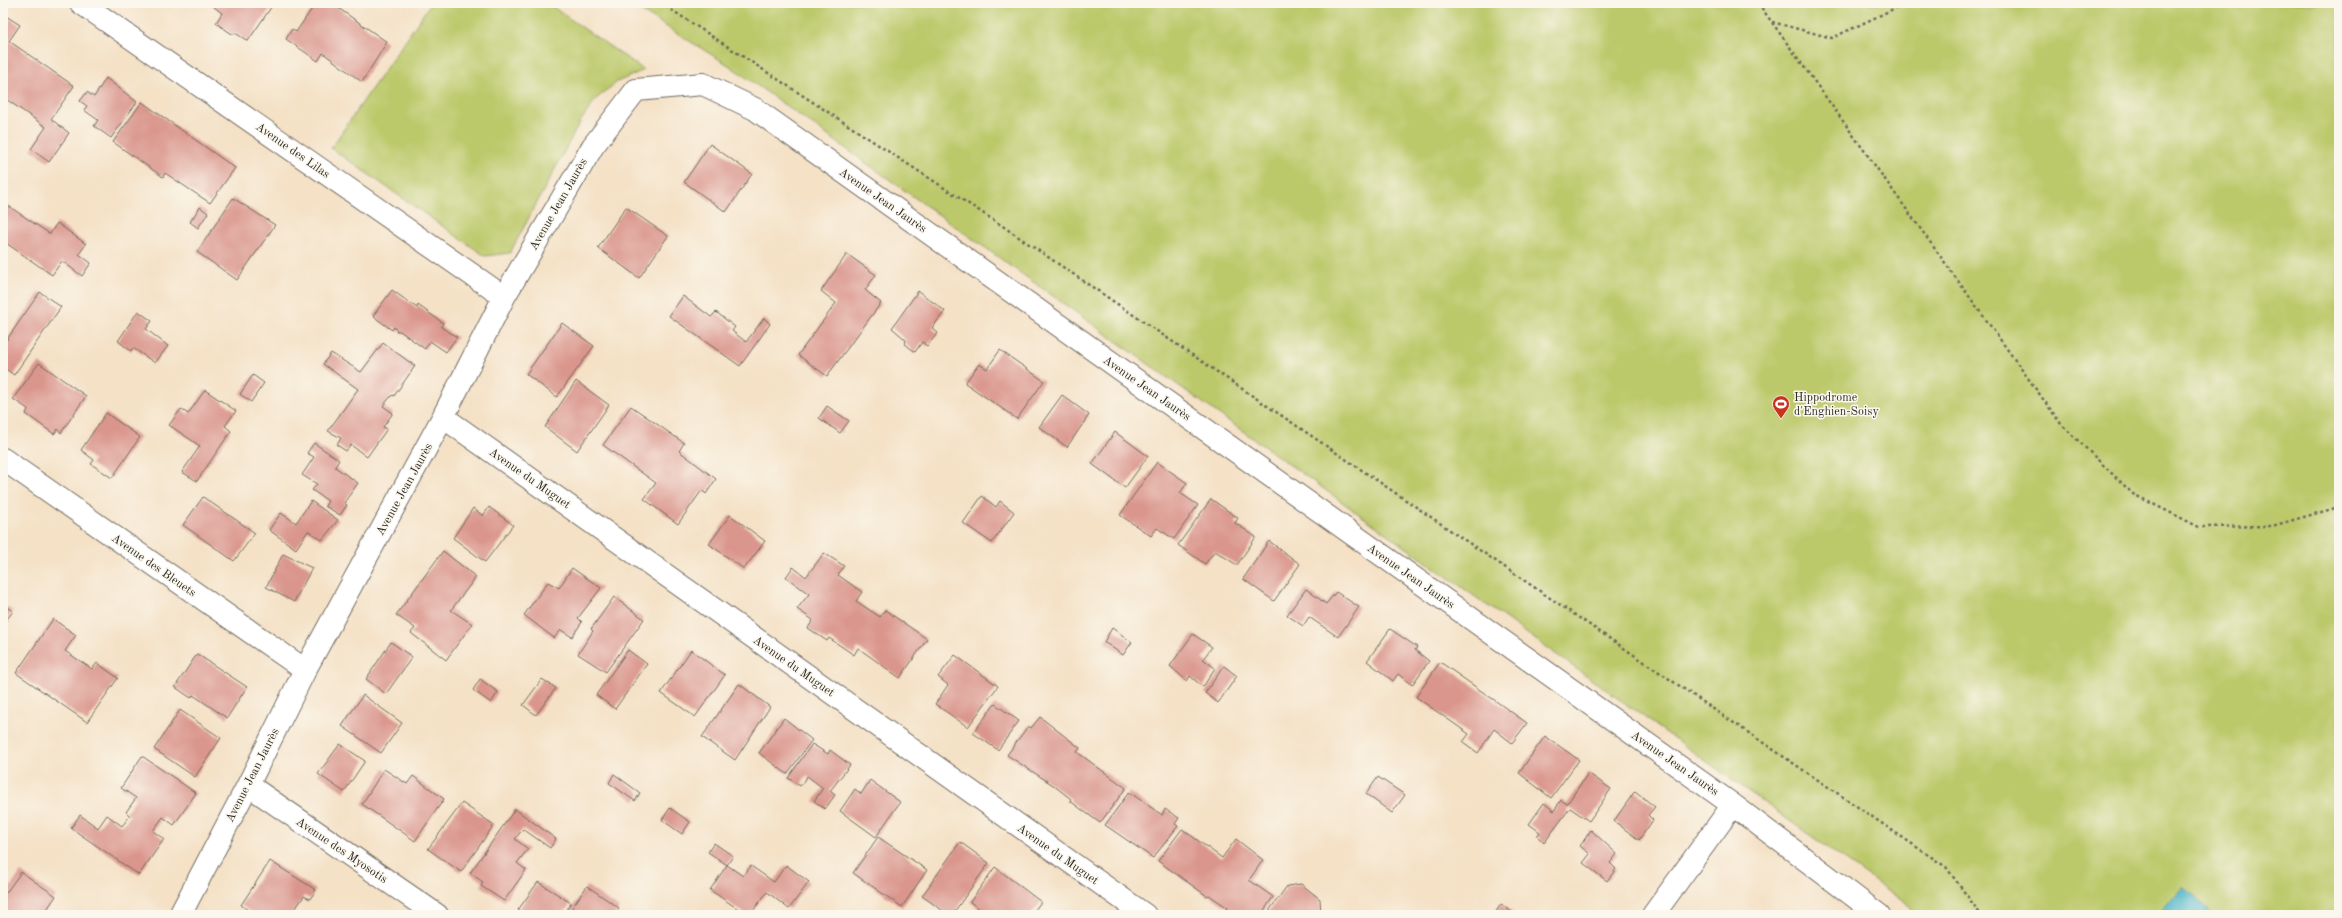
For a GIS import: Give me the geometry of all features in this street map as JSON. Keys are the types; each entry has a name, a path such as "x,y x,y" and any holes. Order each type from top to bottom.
{"street":[{"name":"Avenue des Lilas","path":"81,3 504,297"},
{"name":"Avenue Jean Jaurès","path":"180,915 248,785 305,670 443,417 504,297 593,146 636,90 703,84 755,110 1733,805 1879,915"},
{"name":"Avenue du Muguet","path":"443,417 1145,915"},
{"name":"Avenue des Bleuets","path":"3,459 305,670"},
{"name":"Avenue des Myosotis","path":"248,785 437,915"},
{"path":"1653,915 1733,805"}],"path":[{"path":"661,3 1001,226 1946,867 1981,915"},
{"path":"1758,3 2061,424 2133,494 2199,527 2272,526 2339,507"},
{"path":"1772,22 1832,38 1906,3"}],"green space":[{"path":"431,3 547,3 644,70 617,82 596,99 580,122 510,253 485,256 331,148"},
{"name":"Hippodrome d'Enghien-Soisy","path":"628,3 2339,3 2339,915 1922,915 730,66"}],"water":[{"path":"2184,886 2214,915 2157,915"}],"building":[{"path":"209,3 274,3 248,41 235,33 232,34 216,23 222,13"},
{"path":"316,3 331,3 387,42 362,82 323,53 318,61 286,39 292,29 296,32"},
{"path":"3,14 20,25 9,41 74,86 51,119 69,133 49,162 31,149 46,127 3,97"},
{"path":"106,78 137,102 111,138 94,126 98,120 84,110 87,106 80,101 87,92 94,97"},
{"path":"142,102 235,168 210,203 165,173 163,177 113,142"},
{"path":"710,144 752,174 726,212 684,182"},
{"path":"233,198 275,225 237,280 197,252"},
{"path":"7,205 50,234 57,223 86,244 79,254 91,263 82,276 62,261 52,275 3,241 3,211"},
{"path":"200,207 208,213 198,228 190,222"},
{"path":"626,207 668,236 639,278 598,248"},
{"path":"847,254 876,275 865,290 881,303 827,376 798,355 836,303 821,291"},
{"path":"392,290 417,308 418,305 443,323 441,327 457,337 446,352 430,341 425,349 400,331 396,331 397,330 394,327 392,330 373,316"},
{"path":"918,291 945,311 932,328 938,333 927,346 922,342 915,352 905,344 906,340 892,328"},
{"path":"40,292 61,307 14,375 3,367 3,345"},
{"path":"683,296 711,317 716,312 735,327 732,331 746,342 764,318 770,324 740,366 669,316"},
{"path":"138,311 152,321 146,329 168,346 155,363 133,348 131,351 118,341"},
{"path":"562,323 594,346 557,397 526,374"},
{"path":"383,343 415,366 394,396 392,395 383,406 393,413 383,427 387,429 367,457 351,445 346,451 337,445 341,438 328,431 358,389 323,364 331,353 361,372"},
{"path":"1000,350 1044,381 1017,419 965,383 979,364 987,369"},
{"path":"39,363 86,396 61,433 58,429 54,434 26,414 28,409 13,399"},
{"path":"253,375 264,383 251,402 240,394"},
{"path":"576,381 609,405 577,451 545,427"},
{"path":"205,390 236,411 225,426 231,431 197,481 182,472 200,446 169,425 181,409 188,414"},
{"path":"1062,395 1089,415 1067,447 1039,427"},
{"path":"631,406 684,443 679,451 716,479 706,494 702,490 678,524 644,499 656,483 603,445"},
{"path":"827,406 849,421 840,433 819,418"},
{"path":"106,413 140,437 112,478 91,464 94,460 81,450"},
{"path":"1115,432 1148,456 1125,488 1092,464"},
{"path":"314,443 339,460 335,467 358,483 344,503 347,505 340,515 325,506 328,501 312,490 317,484 302,475 314,457 307,453"},
{"path":"1157,462 1187,483 1180,493 1198,505 1174,539 1157,528 1151,536 1120,515"},
{"path":"982,496 996,507 1000,501 1014,512 992,543 963,523"},
{"path":"203,497 255,533 234,561 183,525"},
{"path":"1211,499 1238,518 1235,523 1256,537 1237,565 1215,551 1205,564 1178,545"},
{"path":"311,501 338,520 322,540 308,531 296,549 269,530 281,513 296,523"},
{"path":"489,507 513,525 485,562 453,538 473,508 483,516"},
{"path":"730,515 765,541 744,569 709,544"},
{"path":"1269,541 1300,564 1274,601 1243,579"},
{"path":"443,551 476,577 451,610 472,624 446,660 411,633 415,628 396,615"},
{"path":"824,553 844,566 838,575 862,592 856,601 880,617 885,610 927,639 900,678 858,648 854,655 829,638 827,641 808,628 813,620 797,609 809,594 786,577 793,567 806,577"},
{"path":"283,554 312,568 294,602 266,587"},
{"path":"572,568 601,588 578,618 582,622 572,637 561,630 554,638 524,615 548,582 559,588"},
{"path":"1306,589 1326,604 1336,592 1359,607 1338,637 1309,617 1303,626 1287,615"},
{"path":"614,597 644,619 606,672 578,654 593,631 591,629"},
{"path":"3,605 13,611 3,625"},
{"path":"53,619 76,635 65,651 92,669 97,663 118,678 87,722 16,673"},
{"path":"1112,628 1132,642 1123,655 1104,642"},
{"path":"1390,629 1417,647 1415,650 1429,661 1412,685 1398,674 1393,681 1367,661"},
{"path":"1193,634 1212,647 1203,659 1215,668 1203,687 1190,676 1187,681 1170,666"},
{"path":"391,642 412,657 386,694 366,679"},
{"path":"628,650 647,664 615,709 596,695"},
{"path":"691,650 725,675 695,717 661,693"},
{"path":"197,654 247,687 227,718 193,695 191,698 175,687"},
{"path":"955,655 998,686 968,727 935,704 948,685 938,677"},
{"path":"1440,662 1527,723 1512,743 1494,729 1478,753 1463,742 1469,734 1416,697"},
{"path":"1224,666 1237,676 1218,703 1205,693"},
{"path":"480,679 498,692 491,703 473,690"},
{"path":"542,679 556,688 536,715 523,705"},
{"path":"739,684 770,707 735,760 702,737"},
{"path":"363,695 402,723 381,753 342,726"},
{"path":"995,704 1019,721 998,750 973,733"},
{"path":"180,710 221,738 195,777 154,749"},
{"path":"1040,717 1080,748 1077,752 1126,788 1100,823 1070,801 1071,799 1053,785 1007,755 1028,726 1031,728"},
{"path":"784,718 812,740 787,774 759,753"},
{"path":"1545,736 1579,760 1551,798 1519,773"},
{"path":"340,744 365,761 344,792 318,774"},
{"path":"812,744 828,754 830,750 850,765 830,791 835,795 825,809 814,801 823,788 807,776 800,786 788,778"},
{"path":"142,756 196,793 174,825 163,817 153,831 164,839 139,875 71,828 80,815 98,828 107,815 122,826 130,816 126,812 136,798 121,788"},
{"path":"384,769 407,784 413,776 444,799 415,841 362,804"},
{"path":"1588,773 1611,789 1589,821 1570,808 1544,843 1537,836 1540,832 1529,824 1544,803 1554,811 1561,800 1567,804"},
{"path":"614,774 640,793 635,801 609,783"},
{"path":"1378,777 1405,795 1392,813 1366,794"},
{"path":"870,780 900,802 876,837 840,811 855,789 861,794"},
{"path":"1635,791 1655,807 1648,815 1653,820 1639,840 1614,821"},
{"path":"1129,792 1162,815 1165,809 1179,818 1175,824 1178,826 1153,858 1105,825"},
{"path":"462,803 494,825 461,872 428,849"},
{"path":"670,808 690,822 682,834 662,820"},
{"path":"515,809 556,839 550,848 523,829 515,839 528,849 517,863 526,870 504,901 481,886 483,882 470,873"},
{"path":"1182,829 1222,858 1236,839 1263,860 1249,880 1273,897 1261,915 1234,915 1226,910 1228,908 1209,895 1207,896 1158,861"},
{"path":"1591,830 1617,854 1610,863 1616,869 1607,881 1583,863 1590,854 1580,846"},
{"path":"878,837 927,870 902,907 853,873"},
{"path":"960,842 989,863 952,915 949,915 922,896"},
{"path":"714,843 733,856 727,865 708,852"},
{"path":"270,861 316,890 310,899 304,896 291,915 255,915 241,905"},
{"path":"727,865 743,876 751,866 774,882 786,865 809,882 789,909 767,892 750,915 747,915 710,890"},
{"path":"995,867 1041,902 1031,915 988,915 970,902"},
{"path":"21,872 56,896 43,915 3,914 3,897"},
{"path":"538,882 571,903 563,915 525,915 518,910"},
{"path":"1301,884 1320,899 1321,915 1266,915 1287,886"},
{"path":"587,886 619,908 614,915 567,915"},
{"path":"1501,904 1513,913 1517,915 1494,915"}],"place":[{"name":"Hippodrome d'Enghien-Soisy","path":"1781,419"}]}
